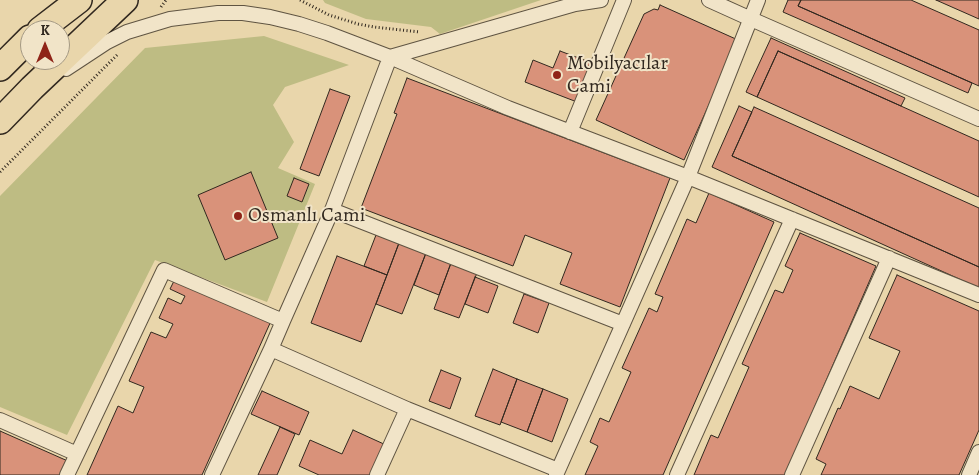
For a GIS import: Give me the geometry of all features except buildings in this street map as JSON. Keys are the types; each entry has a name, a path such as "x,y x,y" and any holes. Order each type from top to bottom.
{"highway":[{"path":"45,20 60,0"},
{"path":"52,20 79,0"},
{"path":"0,121 125,0"},
{"path":"0,68 20,48"}],"street":[{"path":"390,57 574,2 601,0"},
{"path":"570,132 624,0"},
{"path":"709,0 979,119"},
{"path":"271,349 557,472 688,177 758,0"},
{"path":"32,88 57,75 107,42 127,32 170,19 218,13 270,17 318,30 390,57 508,108 688,177 979,295"},
{"path":"212,475 271,349 332,210 390,57"},
{"path":"332,210 623,324"},
{"path":"677,475 792,219"},
{"path":"792,475 889,258"},
{"path":"67,475 164,270 283,321"},
{"path":"377,475 407,409"},
{"path":"0,420 77,454"},
{"path":"969,475 979,452"}],"path":[{"path":"147,26 166,0"},
{"path":"300,0 329,15 358,24 374,28 421,32"},
{"path":"0,172 119,53"}],"shaded area":[{"path":"323,0 541,0 440,34 431,27 366,19 325,3"},
{"path":"264,36 349,65 285,87 273,105 294,142 278,168 315,184 267,302 155,260 67,435 0,407 0,196 145,48"}],"place":[{"name":"Mobilyacılar Cami","path":"557,75"},
{"name":"Osmanlı Cami","path":"238,216"}]}
